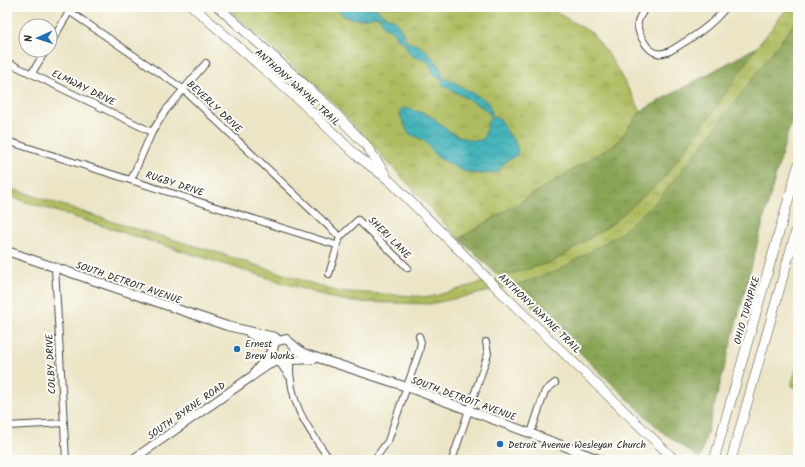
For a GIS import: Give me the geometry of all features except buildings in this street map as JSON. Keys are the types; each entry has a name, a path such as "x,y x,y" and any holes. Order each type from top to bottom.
{"highway":[{"name":"ANTHONY WAYNE TRAIL","path":"193,7 300,101 356,155 390,181 668,456 675,460"},
{"name":"ANTHONY WAYNE TRAIL","path":"218,7 322,100 366,145 390,181"},
{"name":"OHIO TURNPIKE","path":"714,460 798,166"},
{"path":"731,460 798,224"}],"main road":[{"name":"SOUTH DETROIT AVENUE","path":"7,251 244,331 270,336 278,340 290,340 294,347 320,359 407,387 531,433 582,456 601,460"},
{"name":"SOUTH DETROIT AVENUE","path":"244,331 265,342 272,350 273,357 279,361 320,359"},
{"path":"272,350 278,340"},
{"path":"290,360 295,354 294,347"},
{"name":"SOUTH BYRNE ROAD","path":"252,377 256,369 272,350"},
{"name":"SOUTH BYRNE ROAD","path":"132,460 252,377 279,361"}],"street":[{"name":"BEVERLY DRIVE","path":"64,7 71,9 183,89 340,237"},
{"path":"645,7 638,22 638,27 644,40 656,53 670,51 708,26 720,16 726,7"},
{"path":"58,31 71,9"},
{"path":"32,73 41,58"},
{"name":"ELMWAY DRIVE","path":"7,62 152,132"},
{"path":"131,180 152,132 183,89 206,63"},
{"name":"RUGBY DRIVE","path":"7,141 336,245"},
{"name":"SHERI LANE","path":"340,237 358,220 408,268"},
{"path":"328,274 336,245 340,237"},
{"name":"COLBY DRIVE","path":"55,268 66,460"},
{"path":"374,460 388,441 419,352 421,342 419,336"},
{"path":"452,460 488,354 486,342"},
{"path":"289,376 290,360"},
{"path":"279,361 289,376 301,417 330,460"},
{"path":"531,433 545,391 555,382"},
{"path":"7,426 64,423"}],"green space":[{"path":"226,7 547,7 592,33 609,55 641,111 617,143 459,239 325,94"},
{"path":"788,7 798,7 798,18 701,147 656,202 621,233 557,271 519,284 482,293 430,304 352,302 328,297 7,196 7,187 123,225 213,251 335,291 431,297 553,262 612,224 664,178 712,113 757,47"},
{"path":"798,20 798,98 776,174 700,459 661,431 511,286 519,284 621,233"},
{"path":"757,47 712,113 664,178 612,224 553,262 500,277 459,239 617,143 641,111"},
{"path":"798,363 798,389 791,386"}],"water":[{"path":"337,7 375,8 385,16 394,19 407,42 422,48 429,53 433,60 437,62 444,79 449,79 488,102 493,116 502,121 506,130 515,142 518,150 517,155 505,162 498,172 480,174 463,171 437,157 425,141 408,133 401,117 400,110 404,108 428,115 453,134 472,140 482,140 491,116 485,109 443,85 442,78 438,78 433,74 431,66 427,61 411,55 405,43 397,39 391,30 384,27 380,18 375,16 364,19 344,17"}],"place":[{"name":"Ernest Brew Works","path":"237,349"},
{"name":"Detroit Avenue Wesleyan Church","path":"500,444"}]}
